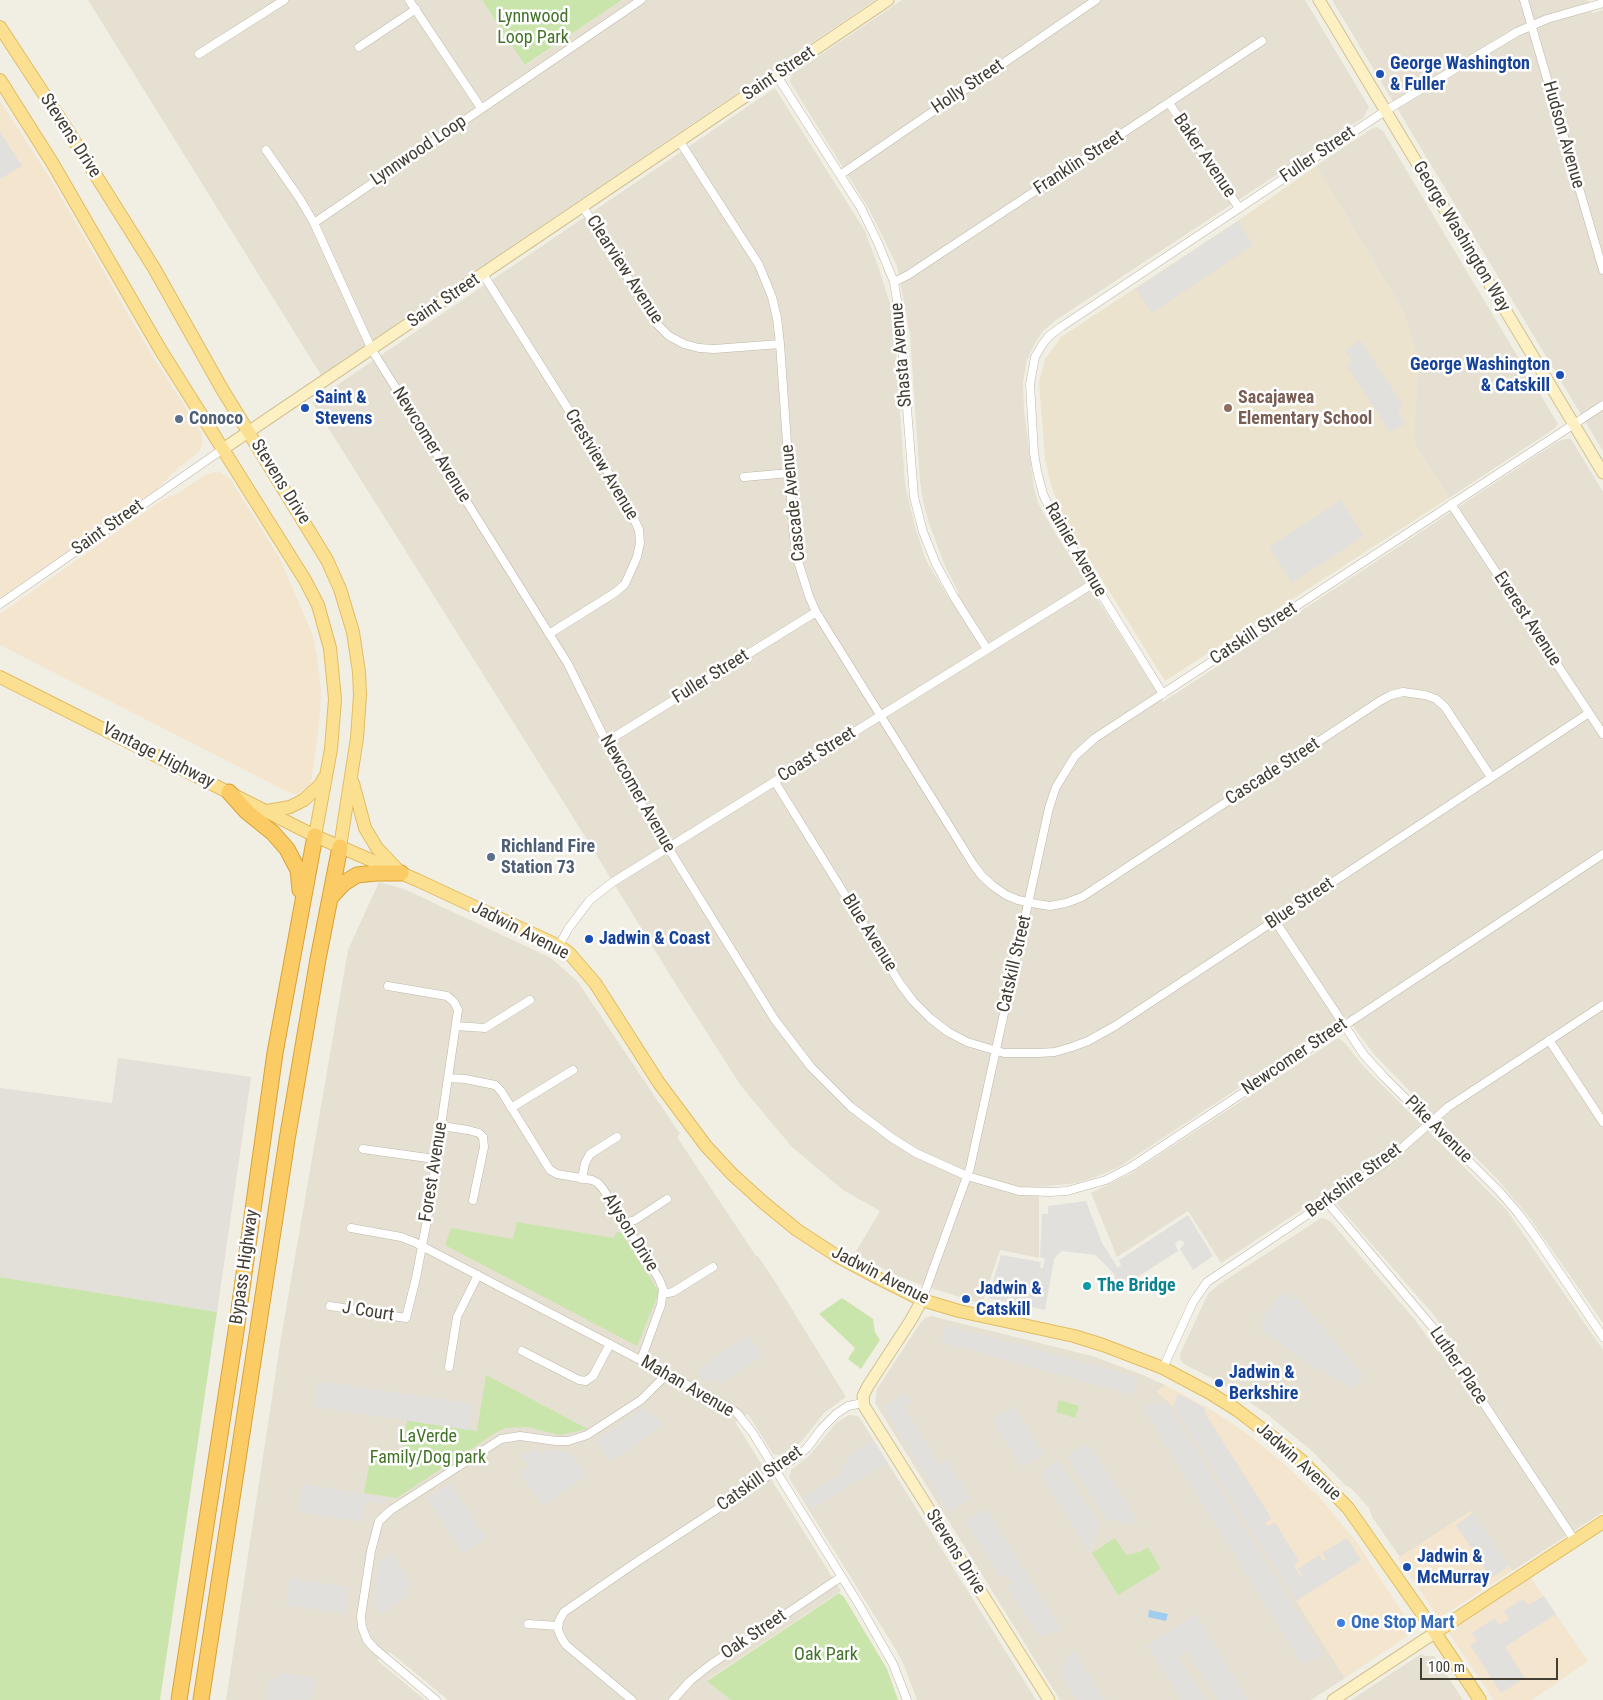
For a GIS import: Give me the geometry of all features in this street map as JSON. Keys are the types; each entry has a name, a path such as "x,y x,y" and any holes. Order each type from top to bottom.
{"highway":[{"path":"229,792 247,812 273,833 287,850 298,870 302,907"},
{"name":"Bypass Highway","path":"179,1700 236,1331 275,1053 315,836"},
{"name":"Bypass Highway","path":"201,1700 287,1140 340,847"},
{"path":"330,898 344,883 357,875 401,873"}],"main road":[{"name":"Stevens Drive","path":"0,27 154,268 222,389 327,560 348,612 357,653 360,695 357,738 340,847"},
{"name":"Stevens Drive","path":"0,80 53,164 160,349 304,580 323,619 330,648 334,690 334,722 315,836"},
{"name":"Vantage Highway","path":"0,677 315,836"},
{"path":"267,811 290,807 304,800 320,785 326,776"},
{"path":"351,776 365,828 377,848 401,873"},
{"name":"Jadwin Avenue","path":"315,836 401,873 558,946 569,953 595,983 659,1083 706,1146 732,1174 798,1230 837,1256 922,1300 968,1313 1074,1336 1163,1368 1237,1410 1279,1442 1324,1482 1348,1508 1436,1632 1480,1700"},
{"path":"1436,1632 1603,1522"}],"street":[{"path":"199,54 284,0"},
{"path":"409,0 481,108"},
{"name":"Lynnwood Loop","path":"314,223 641,0"},
{"name":"Saint Street","path":"0,604 223,449 888,0"},
{"name":"Holly Street","path":"840,175 1096,0"},
{"name":"Hudson Avenue","path":"1524,0 1603,270"},
{"name":"George Washington Way","path":"1323,1 1385,111 1603,474"},
{"name":"Fuller Street","path":"1049,336 1385,111 1517,32 1546,19 1603,3"},
{"path":"359,47 416,9"},
{"name":"Franklin Street","path":"894,282 908,276 1262,41"},
{"name":"Shasta Avenue","path":"777,76 861,208 894,282 900,319 914,496 923,532 936,564 954,597 987,648"},
{"name":"Baker Avenue","path":"1169,104 1239,208"},
{"name":"Cascade Avenue","path":"680,142 759,264 772,297 780,344 793,528 797,558 803,580 816,612 982,876 1006,896 1028,902"},
{"path":"266,150 314,223 372,350"},
{"name":"Clearview Avenue","path":"583,207 657,324 669,336 684,344 714,350 780,344"},
{"name":"Crestview Avenue","path":"484,274 626,501 639,530 640,543 637,557 624,584 616,592 549,634"},
{"name":"Rainier Avenue","path":"1049,336 1035,358 1030,384 1037,471 1048,506 1163,694"},
{"name":"Newcomer Avenue","path":"372,350 572,671 620,770 775,1020 810,1067 851,1107 892,1138 916,1153 968,1176"},
{"name":"Catskill Street","path":"558,1626 561,1616 567,1609 776,1471 801,1453 832,1417 848,1406 864,1402 865,1391 871,1380 907,1327 922,1300 968,1176 1048,808 1065,770 1086,745 1603,405"},
{"path":"744,477 790,473"},
{"name":"Everest Avenue","path":"1452,504 1603,734"},
{"name":"Coast Street","path":"558,946 590,900 613,882 1094,583"},
{"name":"Fuller Street","path":"606,742 816,612"},
{"name":"Cascade Street","path":"1028,902 1050,906 1066,904 1082,897 1391,695 1414,692 1436,699 1445,707 1492,777"},
{"name":"Blue Street","path":"995,1051 1038,1054 1055,1052 1088,1041 1115,1026 1589,713"},
{"name":"Blue Avenue","path":"775,782 901,985 913,1001 948,1032 967,1042 995,1051"},
{"name":"Newcomer Street","path":"968,1176 1019,1191 1032,1192 1068,1191 1106,1180 1131,1167 1603,854"},
{"name":"Pike Avenue","path":"1275,921 1364,1055 1499,1191 1518,1213 1603,1337"},
{"name":"Forest Avenue","path":"388,986 450,998 458,1008 422,1246 406,1318"},
{"path":"456,1026 485,1028 530,1000"},
{"name":"Berkshire Street","path":"1163,1368 1193,1302 1207,1282 1386,1162 1448,1107 1603,1005"},
{"path":"1549,1040 1603,1122"},
{"path":"511,1108 573,1070"},
{"name":"Alyson Drive","path":"448,1078 465,1079 495,1085 550,1170 557,1174 598,1183 662,1284 663,1294 641,1360"},
{"path":"441,1126 468,1130 479,1133 483,1137 484,1147 473,1200"},
{"path":"582,1179 585,1162 590,1154 616,1136"},
{"path":"363,1149 435,1159"},
{"path":"624,1223 635,1220 667,1200"},
{"name":"Luther Place","path":"1327,1202 1435,1330 1574,1541"},
{"name":"Mahan Avenue","path":"351,1228 401,1237 422,1246 641,1360 737,1413 752,1432 893,1664 907,1700"},
{"path":"663,1294 673,1292 712,1267"},
{"path":"449,1367 457,1317 478,1275"},
{"name":"J Court","path":"330,1306 406,1318"},
{"path":"522,1351 579,1380 586,1381 593,1376 610,1344"},
{"path":"436,1700 378,1651 365,1636 362,1627 361,1616 371,1550 377,1525 381,1518 501,1439 520,1436 568,1441 588,1436 640,1400 667,1374"},
{"name":"Stevens Drive","path":"864,1402 874,1421 1049,1700"},
{"name":"Oak Street","path":"673,1700 690,1681 710,1665 841,1577"},
{"path":"528,1624 558,1626 559,1634 566,1645 632,1700"},
{"path":"1333,1700 1436,1632"}],"shaded area":[{"path":"88,0 482,0 526,65 622,0 875,0 321,375"},
{"path":"902,0 1305,0 1369,107 1363,118 1056,320 1043,331 1027,360 1023,382 1024,410 1034,488 1039,505 1163,702 1557,442 1571,439 1603,492 1603,1323 1529,1217 1499,1181 1373,1053 1346,1017 1119,1167 1077,1183 1039,1187 1039,1258 1000,1250 982,1304 918,1284 887,1271 855,1253 880,1211 843,1190 791,1146 741,1086 312,402 775,88 865,231 879,269 891,307 905,484 915,527 926,560 950,600 959,593 945,566 923,502 910,335 897,266 870,211 790,80 792,74"},
{"path":"1332,0 1588,0 1592,13 1603,10 1603,451"},
{"path":"0,101 50,178 151,354 200,430 203,440 200,450 158,488 0,598"},
{"path":"1377,127 1383,131 1558,424 1554,429 1449,498 1415,445 1404,313 1316,166 1371,129"},
{"path":"0,132 22,166 0,179"},
{"name":"Sacajawea Elementary School","path":"1316,166 1404,313 1419,359 1415,445 1449,498 1165,681 1065,520 1052,489 1045,459 1039,382 1045,359 1061,337 1245,216"},
{"path":"1238,221 1253,245 1152,313 1136,289"},
{"path":"1360,340 1403,405 1398,410 1405,424 1390,432 1346,365 1352,361 1345,350"},
{"path":"219,471 230,479 279,557 313,636 321,692 319,725 310,790 302,797 288,792 0,645 0,614 162,500 178,493 207,474"},
{"path":"1341,500 1364,536 1292,583 1269,547"},
{"path":"379,882 404,889 551,958 578,982 680,1134 677,1137 774,1280 846,1397 824,1413 801,1442 782,1456 773,1454 748,1414 735,1422 841,1591 707,1680 731,1700 448,1700 390,1652 377,1660 425,1700 226,1700 281,1338 348,950"},
{"path":"1338,1038 1343,1041 1365,1068 1506,1209 1603,1350 1603,1512 1512,1571 1471,1511 1400,1557 1372,1517 1369,1508 1313,1452 1267,1414 1223,1384 1184,1364 1180,1359 1180,1354 1208,1294 1218,1285 1321,1218 1332,1223 1416,1321 1438,1352 1453,1342 1433,1314 1327,1193 1221,1263 1188,1211 1117,1257 1091,1193 1130,1174"},
{"path":"118,1058 251,1077 217,1312 0,1277 0,1088 112,1103"},
{"path":"1086,1201 1102,1243 1118,1268 1121,1265 1119,1260 1188,1215 1213,1256 1193,1270 1180,1249 1184,1244 1183,1241 1179,1240 1175,1244 1178,1251 1128,1283 1126,1279 1115,1280 1115,1275 1096,1255 1062,1251 1054,1259 1045,1310 1031,1307 1032,1302 1030,1300 1027,1306 988,1298 1001,1255 1041,1262 1040,1268 1043,1268 1045,1259 1040,1257 1042,1214 1048,1214 1048,1206"},
{"path":"1286,1292 1293,1299 1297,1297 1364,1376 1352,1388 1320,1368 1317,1371 1262,1330 1265,1326 1260,1322 1278,1297"},
{"path":"931,1316 1092,1356 1165,1385 1157,1391 1173,1406 1345,1678 1311,1700 1060,1700 875,1403 877,1389 921,1322"},
{"path":"947,1325 1138,1377 1133,1395 941,1342"},
{"path":"748,1335 762,1356 720,1384 716,1379 704,1382 697,1370"},
{"path":"318,1381 473,1404 469,1430 315,1407"},
{"path":"1165,1385 1210,1409 1249,1435 1318,1496 1355,1540 1411,1626 1410,1634 1345,1678 1173,1406 1156,1391"},
{"path":"906,1393 912,1402 904,1407 940,1464 947,1460 971,1499 949,1512 883,1407"},
{"path":"1178,1394 1205,1408 1205,1413 1270,1516 1271,1519 1265,1523 1268,1526 1276,1524 1299,1561 1294,1565 1300,1576 1302,1575 1298,1569 1319,1555 1324,1561 1326,1559 1322,1553 1347,1538 1361,1560 1296,1601 1173,1406"},
{"path":"1167,1403 1325,1656 1302,1663 1142,1407"},
{"path":"1014,1406 1044,1455 1022,1468 992,1420"},
{"path":"644,1407 664,1424 611,1462 596,1440"},
{"path":"849,1415 858,1416 861,1420 1036,1700 917,1700 904,1665 896,1650 789,1478 791,1470 809,1456 836,1423"},
{"path":"873,1440 887,1462 811,1510 803,1497 843,1472 840,1466 849,1461 847,1456"},
{"path":"1082,1446 1091,1446 1139,1523 1128,1524 1107,1520 1066,1456"},
{"path":"535,1447 540,1454 547,1450 569,1451 586,1476 543,1506 520,1473 529,1466 522,1456"},
{"path":"1059,1460 1101,1526 1089,1552 1042,1476 1043,1469"},
{"path":"450,1483 486,1538 463,1553 427,1498"},
{"path":"303,1484 386,1498 385,1504 366,1501 362,1522 299,1512"},
{"path":"979,1511 988,1511 1062,1630 1039,1637 1006,1585 1014,1584 1011,1579 1000,1576 965,1520 973,1518"},
{"path":"1471,1511 1512,1571 1439,1618 1398,1558"},
{"path":"1473,1513 1509,1566 1491,1578 1456,1525"},
{"path":"391,1553 412,1584 405,1589 409,1595 381,1614 373,1602 379,1561"},
{"path":"290,1578 349,1587 345,1614 286,1605"},
{"path":"1531,1578 1588,1661 1532,1700 1494,1700 1448,1632"},
{"path":"1544,1596 1556,1614 1505,1647 1525,1678 1501,1693 1470,1645 1477,1641 1472,1633 1495,1618 1499,1625 1509,1619 1504,1611 1523,1599 1528,1605"},
{"path":"1196,1614 1248,1700 1218,1700 1187,1651 1178,1656 1207,1700 1182,1700 1147,1646"},
{"path":"1073,1649 1105,1700 1077,1700 1060,1671"},
{"path":"1421,1654 1434,1656 1463,1700 1351,1700"},
{"path":"280,1672 316,1678 312,1699 266,1700 270,1678 278,1679"}],"green space":[{"name":"Lynnwood Loop Park","path":"482,0 622,0 525,65"},
{"path":"517,1222 614,1238 617,1232 622,1233 659,1292 637,1346 445,1245 451,1228 513,1239"},
{"path":"0,1277 217,1312 160,1700 0,1700"},
{"path":"842,1298 873,1319 875,1332 880,1340 861,1369 848,1359 855,1348 819,1314"},
{"name":"LaVerde Family/Dog park","path":"486,1375 588,1429 560,1435 527,1427 505,1428 397,1498 364,1493 371,1453 402,1457 407,1420 477,1431"},
{"path":"1059,1400 1079,1406 1075,1418 1056,1412"},
{"path":"1115,1538 1126,1555 1140,1552 1148,1547 1160,1568 1118,1595 1092,1553"},
{"name":"Oak Park","path":"839,1593 844,1597 887,1669 898,1700 731,1700 707,1681"}],"water":[{"path":"1149,1610 1168,1614 1166,1621 1148,1617"}],"place":[{"name":"George Washington & Fuller","path":"1380,74"},
{"name":"George Washington & Catskill","path":"1560,375"},
{"name":"Saint & Stevens","path":"305,408"},
{"name":"Sacajawea Elementary School","path":"1228,408"},
{"name":"Conoco","path":"179,419"},
{"name":"Richland Fire Station 73","path":"491,857"},
{"name":"Jadwin & Coast","path":"589,939"},
{"name":"The Bridge","path":"1087,1286"},
{"name":"Jadwin & Catskill","path":"966,1299"},
{"name":"Jadwin & Berkshire","path":"1219,1383"},
{"name":"Jadwin & McMurray","path":"1407,1567"},
{"name":"One Stop Mart","path":"1341,1623"}]}
